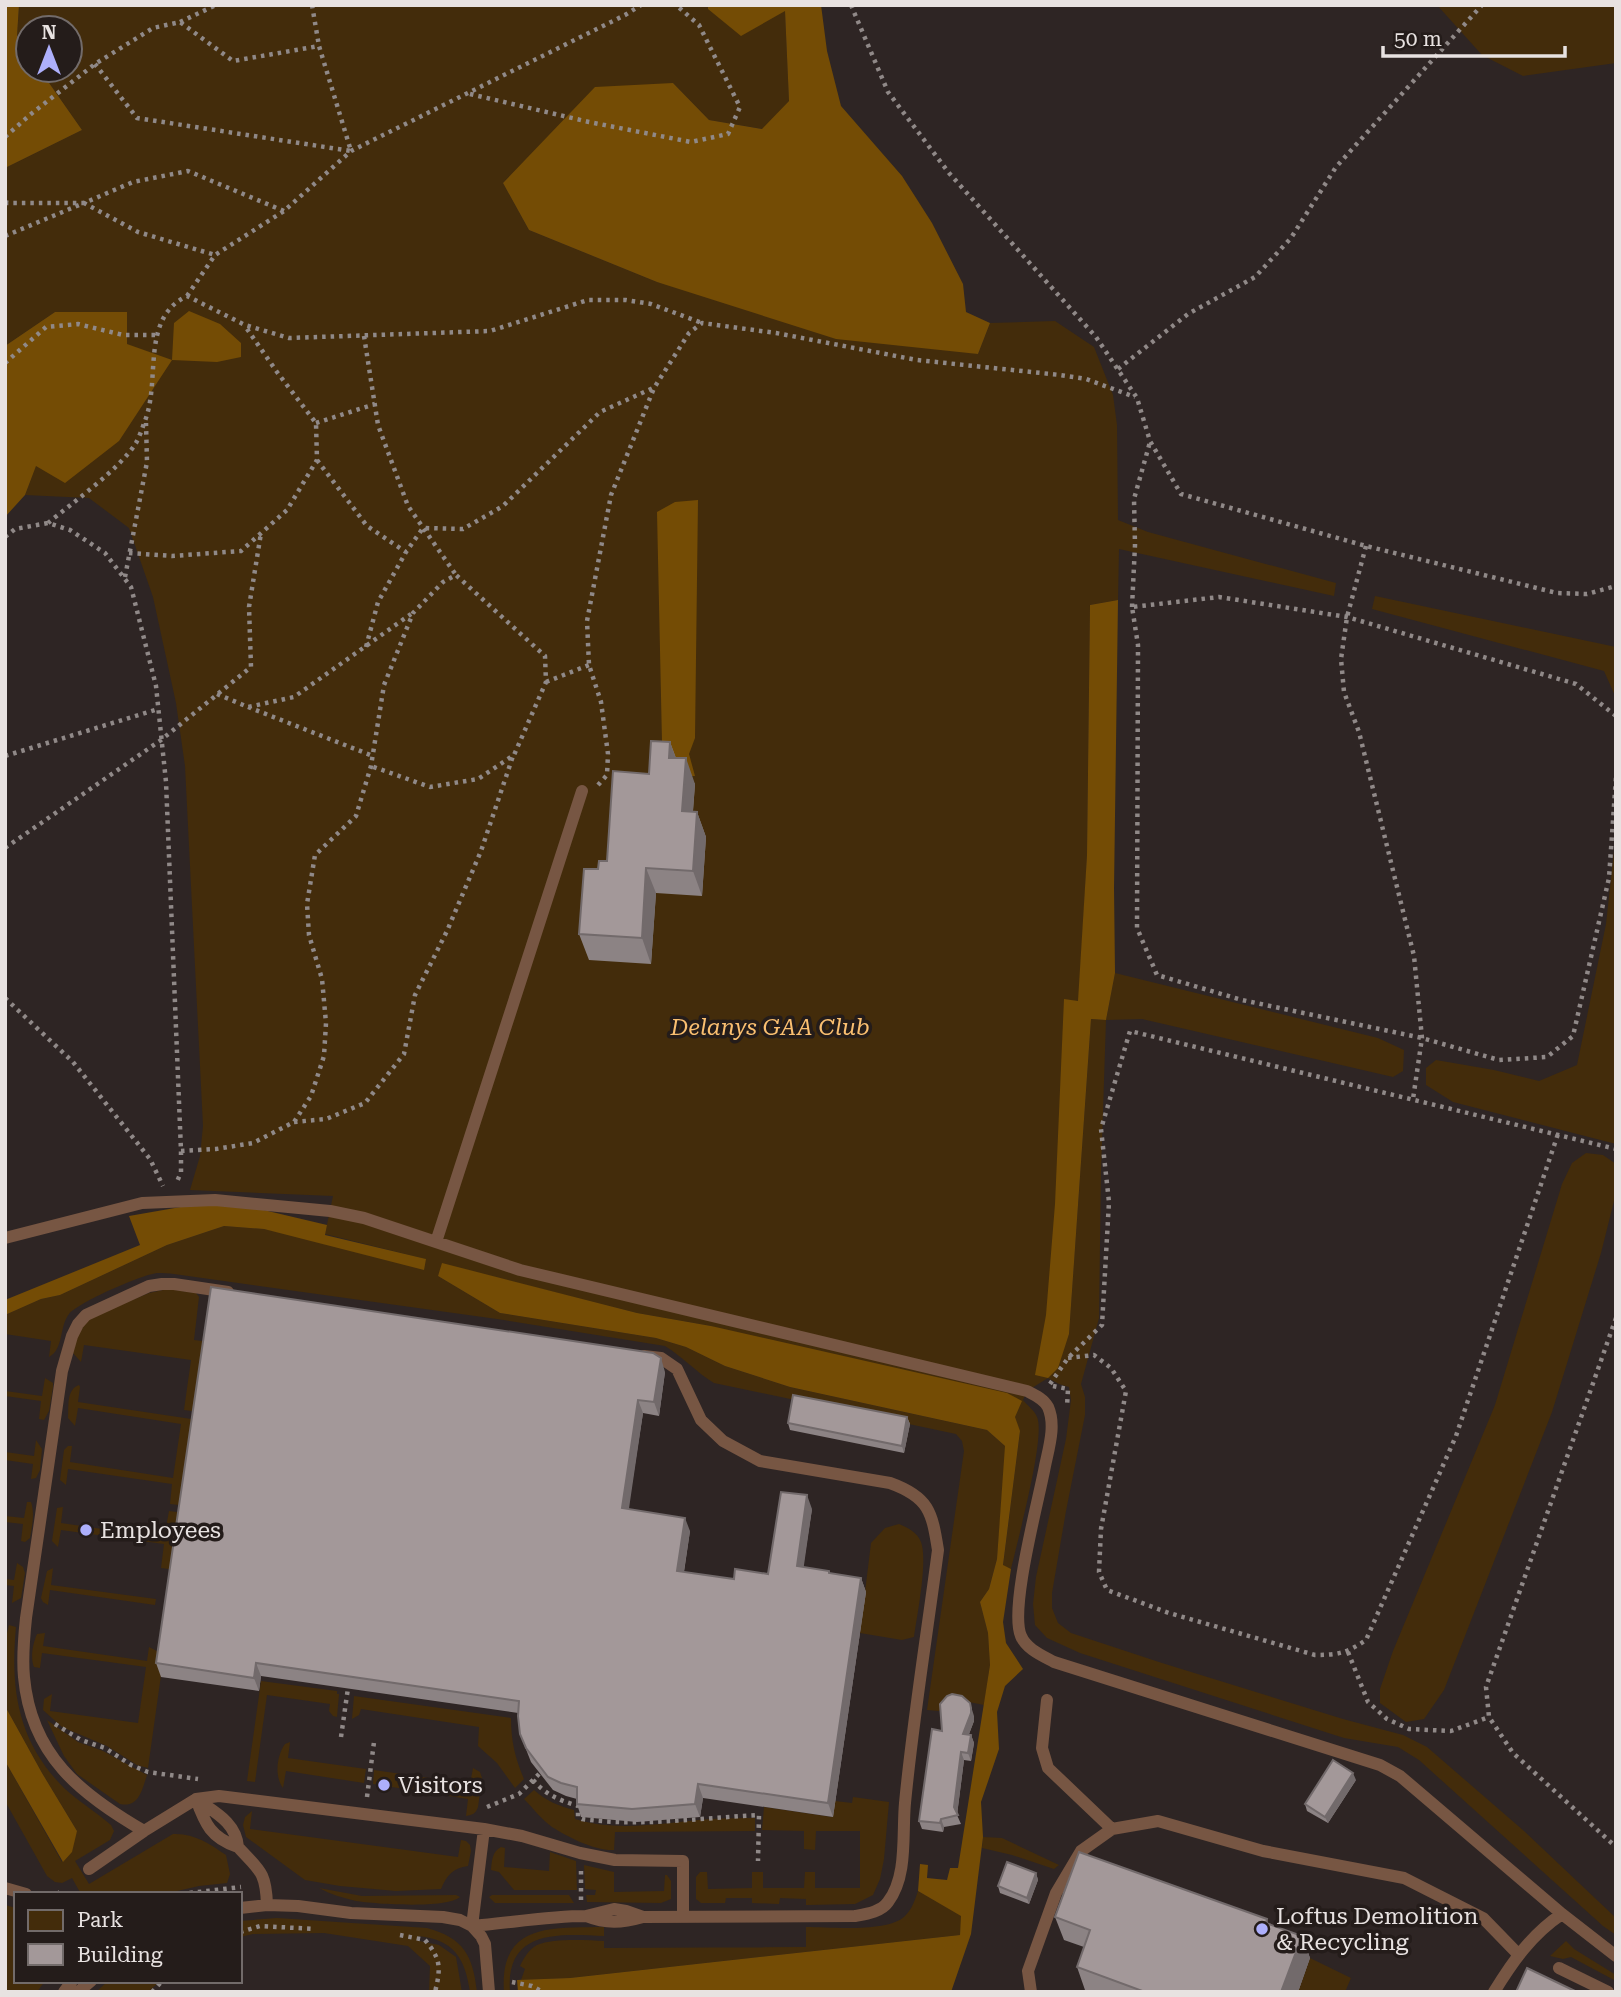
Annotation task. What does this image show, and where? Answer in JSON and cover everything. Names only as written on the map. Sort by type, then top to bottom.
[{"type":"lane","points":[[436,1242],[582,791]]},
{"type":"lane","points":[[5,1238],[142,1203],[215,1200],[330,1211],[364,1218],[520,1270],[1014,1388],[1037,1396],[1047,1404],[1052,1419],[1050,1443],[1022,1581],[1018,1621],[1021,1637],[1034,1651],[1054,1662],[1380,1765],[1400,1776],[1562,1914],[1616,1956]]},
{"type":"lane","points":[[144,1831],[117,1816],[62,1772],[49,1754],[37,1729],[24,1679],[26,1618],[62,1371],[72,1336],[86,1315],[149,1286],[174,1284],[242,1294]]},
{"type":"lane","points":[[472,1926],[535,1918],[583,1916],[600,1921],[627,1922],[643,1917],[855,1916],[874,1912],[887,1904],[895,1890],[903,1860],[905,1805],[938,1549],[933,1521],[925,1505],[911,1490],[891,1483],[760,1461],[723,1441],[701,1420],[677,1369],[661,1358],[634,1354]]},
{"type":"lane","points":[[1047,1700],[1042,1748],[1048,1768],[1112,1829]]},
{"type":"lane","points":[[89,1869],[196,1799],[219,1796],[248,1798],[484,1829],[615,1860],[683,1861],[683,1917]]},
{"type":"lane","points":[[196,1799],[204,1822],[227,1843],[238,1847],[263,1876],[267,1905]]},
{"type":"lane","points":[[1031,1992],[1028,1971],[1056,1892],[1081,1851],[1112,1829],[1158,1821],[1263,1851],[1404,1878],[1483,1918],[1518,1954]]},
{"type":"lane","points":[[472,1926],[484,1829]]},
{"type":"lane","points":[[242,1908],[298,1906],[351,1913],[460,1920],[472,1926],[485,1944],[489,1992]]},
{"type":"lane","points":[[1494,1992],[1518,1954],[1547,1924],[1562,1914]]},
{"type":"lane","points":[[1559,1968],[1608,1992]]},
{"type":"path","points":[[5,137],[95,64],[153,28],[180,22],[216,5]]},
{"type":"path","points":[[312,5],[320,46],[351,151]]},
{"type":"path","points":[[124,578],[147,462],[146,419],[154,374],[156,335],[161,319],[176,301],[187,296],[215,255],[284,212],[351,151],[642,5]]},
{"type":"path","points":[[468,93],[691,142],[728,134],[740,107],[699,26],[676,5]]},
{"type":"path","points":[[851,5],[888,92],[949,173],[1096,337],[1137,398],[1150,441],[1181,494],[1366,546],[1557,593],[1587,594],[1616,586]]},
{"type":"path","points":[[1118,369],[1188,314],[1255,277],[1291,238],[1336,167],[1482,5]]},
{"type":"path","points":[[180,22],[233,61],[320,46]]},
{"type":"path","points":[[95,64],[137,118],[351,151]]},
{"type":"path","points":[[5,236],[133,182],[188,171],[284,212]]},
{"type":"path","points":[[5,202],[84,203],[138,232],[215,255]]},
{"type":"path","points":[[187,296],[245,325],[289,338],[490,331],[588,300],[626,300],[651,304],[702,323],[776,332],[917,360],[1060,374],[1086,379],[1137,398]]},
{"type":"path","points":[[598,786],[607,775],[608,754],[601,702],[589,665],[587,621],[611,495],[653,388],[689,333],[702,323]]},
{"type":"path","points":[[5,363],[46,327],[78,324],[123,335],[156,335]]},
{"type":"path","points":[[129,553],[172,556],[241,551],[287,510],[317,460],[316,422],[277,373],[245,325]]},
{"type":"path","points":[[181,1151],[253,1143],[294,1122],[326,1119],[365,1103],[404,1054],[415,995],[447,931],[481,851],[514,755],[547,682],[545,656],[456,575],[408,506],[378,425],[364,336]]},
{"type":"path","points":[[424,528],[463,529],[503,506],[600,412],[653,388]]},
{"type":"path","points":[[316,422],[375,404]]},
{"type":"path","points":[[48,523],[112,470],[135,445],[146,419]]},
{"type":"path","points":[[1150,441],[1134,499],[1132,607],[1138,645],[1137,928],[1157,975],[1242,1000],[1422,1038],[1499,1060],[1547,1057],[1573,1036],[1609,878],[1616,777]]},
{"type":"path","points":[[317,460],[367,526],[406,552]]},
{"type":"path","points":[[5,537],[15,529],[48,523],[70,530],[105,553],[131,587],[156,686],[166,796],[181,1151],[181,1172],[170,1201]]},
{"type":"path","points":[[366,647],[378,603],[406,552],[424,528]]},
{"type":"path","points":[[5,848],[161,740],[251,667],[249,607],[261,533]]},
{"type":"path","points":[[1366,546],[1347,617],[1341,659],[1344,692],[1359,732],[1414,956],[1422,1038],[1413,1099]]},
{"type":"path","points":[[248,707],[294,697],[413,612],[443,582],[456,575]]},
{"type":"path","points":[[1132,607],[1219,597],[1347,617],[1576,684],[1616,716]]},
{"type":"path","points":[[294,1122],[312,1096],[324,1056],[326,1023],[322,979],[309,935],[307,904],[316,856],[356,816],[373,756],[384,685],[413,612]]},
{"type":"path","points":[[547,682],[589,665]]},
{"type":"path","points":[[217,695],[373,756]]},
{"type":"path","points":[[5,756],[158,709]]},
{"type":"path","points":[[371,765],[430,787],[478,779],[514,755]]},
{"type":"path","points":[[5,998],[73,1062],[150,1158],[170,1201]]},
{"type":"path","points":[[1060,1369],[1102,1325],[1109,1202],[1101,1129],[1130,1031],[1616,1149]]},
{"type":"path","points":[[1068,1358],[1094,1355],[1111,1368],[1126,1391],[1101,1529],[1098,1572],[1107,1590],[1169,1613],[1315,1655],[1348,1652],[1366,1640],[1455,1436],[1558,1134]]},
{"type":"path","points":[[1616,1318],[1486,1687],[1489,1717],[1513,1753],[1616,1847]]},
{"type":"path","points":[[1049,1384],[1068,1389],[1066,1413]]},
{"type":"path","points":[[1348,1652],[1368,1702],[1387,1719],[1409,1729],[1451,1731],[1489,1717]]},
{"type":"path","points":[[341,1737],[348,1688]]},
{"type":"path","points":[[31,1711],[40,1711],[82,1740],[105,1748],[131,1765],[148,1772],[208,1781]]},
{"type":"path","points":[[364,1814],[374,1742]]},
{"type":"path","points":[[487,1807],[519,1794],[539,1774]]},
{"type":"path","points":[[533,1780],[555,1798],[578,1806],[578,1817],[582,1819],[635,1823],[759,1815],[758,1861]]},
{"type":"path","points":[[580,1853],[583,1916]]},
{"type":"path","points":[[195,1892],[266,1886]]},
{"type":"path","points":[[242,1931],[260,1926],[318,1929]]},
{"type":"path","points":[[391,1935],[425,1940],[436,1953],[440,1972],[435,1992]]},
{"type":"path","points":[[512,1982],[532,1986],[543,1992]]},
{"type":"green space","name":"Delanys GAA Club","points":[[19,5],[708,5],[708,9],[785,11],[789,101],[763,129],[709,120],[673,83],[553,132],[503,183],[529,230],[657,282],[978,354],[990,323],[1055,321],[1094,347],[1113,395],[1117,425],[1118,520],[1148,532],[1336,583],[1334,596],[1119,549],[1118,600],[1090,605],[1087,856],[1058,1364],[1069,1334],[1091,1019],[1106,1020],[1099,1318],[1081,1384],[1085,1397],[1085,1415],[1066,1511],[1052,1593],[1052,1608],[1058,1623],[1071,1633],[1343,1719],[1403,1735],[1427,1747],[1524,1831],[1616,1918],[1616,1935],[1419,1760],[1398,1747],[1344,1738],[1080,1653],[1047,1638],[1035,1625],[1033,1604],[1036,1577],[1066,1439],[1071,1400],[1069,1387],[1048,1378],[1027,1391],[1023,1400],[1037,1417],[1038,1445],[1011,1569],[1003,1566],[1020,1431],[711,1326],[637,1313],[443,1264],[438,1276],[500,1313],[656,1338],[686,1347],[725,1366],[790,1387],[987,1430],[1005,1446],[1005,1459],[997,1559],[989,1589],[980,1602],[988,1633],[990,1665],[984,1705],[959,1700],[943,1704],[939,1711],[927,1710],[964,1451],[962,1441],[956,1434],[714,1383],[665,1346],[497,1319],[170,1273],[157,1273],[138,1279],[97,1296],[75,1309],[66,1319],[57,1349],[49,1357],[51,1341],[5,1334],[5,1315],[41,1299],[60,1295],[167,1245],[224,1226],[264,1229],[425,1259],[325,1234],[333,1196],[190,1190],[200,1156],[203,1126],[185,766],[176,703],[153,597],[129,528],[89,498],[25,495],[36,465],[127,344],[127,312],[55,312],[5,346],[5,168],[82,130],[50,84],[84,84],[84,14],[18,14]]},
{"type":"green space","points":[[1437,5],[1616,5],[1616,63],[1523,76],[1482,55]]},
{"type":"green space","points":[[1375,596],[1616,647],[1616,698],[1604,671],[1372,609]]},
{"type":"green space","points":[[1616,833],[1616,1144],[1453,1102],[1426,1085],[1426,1068],[1436,1060],[1539,1081],[1577,1065],[1606,924]]},
{"type":"green space","points":[[1115,973],[1378,1038],[1404,1050],[1403,1071],[1393,1077],[1142,1019],[1106,1020]]},
{"type":"green space","points":[[1586,1153],[1603,1155],[1616,1164],[1616,1193],[1601,1253],[1552,1412],[1444,1690],[1424,1719],[1406,1722],[1380,1703],[1380,1689],[1393,1651],[1495,1405],[1562,1184],[1572,1163]]},
{"type":"green space","points":[[168,1289],[196,1293],[199,1297],[194,1340],[210,1342],[200,1412],[184,1410],[191,1360],[84,1345],[81,1362],[73,1353],[74,1344],[87,1319],[149,1293]]},
{"type":"green space","points":[[45,1378],[53,1383],[53,1387],[49,1411],[44,1420],[39,1419],[41,1401],[5,1396],[5,1391],[42,1396]]},
{"type":"green space","points":[[79,1385],[78,1402],[198,1420],[187,1501],[180,1500],[179,1505],[170,1504],[172,1484],[68,1469],[66,1485],[60,1480],[64,1450],[68,1446],[72,1446],[70,1462],[173,1478],[181,1424],[78,1408],[75,1426],[68,1418],[68,1404],[70,1394]]},
{"type":"green space","points":[[36,1440],[42,1449],[40,1470],[36,1478],[31,1479],[33,1464],[5,1460],[5,1452],[34,1456]]},
{"type":"green space","points":[[27,1502],[31,1502],[33,1520],[30,1538],[25,1542],[21,1541],[23,1524],[5,1522],[5,1516],[24,1518]]},
{"type":"green space","points":[[63,1507],[61,1523],[164,1538],[169,1511],[185,1513],[177,1570],[161,1568],[164,1544],[61,1530],[58,1547],[52,1541],[57,1508]]},
{"type":"green space","points":[[899,1524],[912,1531],[921,1542],[923,1551],[914,1637],[902,1640],[860,1633],[871,1543],[885,1528]]},
{"type":"green space","points":[[17,1563],[23,1567],[25,1573],[21,1598],[12,1603],[14,1586],[5,1585],[5,1579],[14,1580]]},
{"type":"green space","points":[[53,1568],[51,1585],[156,1599],[155,1605],[50,1590],[48,1605],[41,1598],[47,1571]]},
{"type":"green space","points":[[9,1625],[16,1627],[16,1693],[20,1714],[36,1752],[64,1788],[111,1825],[114,1831],[110,1840],[75,1861],[89,1884],[173,1834],[195,1837],[226,1855],[230,1874],[227,1883],[173,1892],[80,1892],[72,1878],[62,1883],[47,1876],[5,1801],[5,1761],[62,1862],[77,1831],[5,1706],[5,1641]]},
{"type":"green space","points":[[45,1633],[43,1646],[147,1661],[149,1647],[161,1653],[163,1661],[148,1768],[137,1765],[107,1746],[62,1727],[43,1710],[44,1699],[52,1694],[50,1711],[138,1723],[146,1667],[42,1653],[40,1668],[34,1667],[33,1646],[37,1634]]},
{"type":"green space","points":[[261,1681],[337,1691],[339,1694],[337,1717],[329,1711],[330,1704],[267,1695],[255,1782],[247,1781]]},
{"type":"green space","points":[[354,1696],[511,1718],[514,1749],[524,1779],[515,1788],[497,1763],[478,1746],[479,1727],[361,1709],[359,1715],[352,1719]]},
{"type":"green space","points":[[47,1720],[78,1742],[103,1751],[147,1775],[136,1801],[120,1804],[77,1774],[64,1756]]},
{"type":"green space","points":[[290,1742],[288,1758],[366,1769],[364,1783],[286,1771],[283,1788],[278,1778],[278,1760],[285,1744]]},
{"type":"green space","points":[[473,1768],[480,1772],[482,1778],[478,1807],[474,1813],[466,1816],[468,1799],[373,1784],[374,1770],[470,1784]]},
{"type":"green space","points":[[534,1790],[553,1803],[574,1810],[575,1819],[592,1823],[626,1826],[755,1818],[755,1831],[615,1832],[614,1850],[607,1850],[582,1843],[544,1821],[524,1799]]},
{"type":"green space","points":[[853,1797],[889,1802],[884,1859],[873,1895],[855,1904],[806,1905],[806,1899],[780,1898],[779,1904],[752,1903],[752,1898],[726,1898],[725,1903],[701,1903],[696,1899],[696,1877],[700,1872],[707,1872],[708,1889],[752,1888],[752,1872],[763,1872],[763,1888],[804,1888],[805,1872],[815,1872],[815,1888],[860,1888],[860,1831],[816,1831],[815,1850],[804,1849],[804,1831],[762,1830],[764,1807],[832,1817],[835,1801],[852,1803]]},
{"type":"green space","points":[[252,1811],[250,1829],[458,1857],[461,1840],[466,1841],[471,1851],[468,1866],[451,1873],[441,1889],[396,1891],[305,1880],[246,1837],[243,1825],[245,1817]]},
{"type":"green space","points":[[983,1837],[1002,1838],[1059,1865],[1054,1869],[982,1848]]},
{"type":"green space","points":[[501,1847],[505,1848],[504,1867],[549,1871],[550,1852],[576,1861],[577,1890],[514,1890],[499,1872],[491,1870],[494,1854]]},
{"type":"green space","points":[[584,1865],[614,1872],[614,1892],[664,1891],[667,1875],[671,1881],[671,1899],[661,1903],[587,1902],[586,1895],[595,1895],[596,1890],[585,1889]]},
{"type":"green space","points":[[319,1888],[362,1896],[460,1897],[441,1903],[378,1903],[351,1900]]},
{"type":"green space","points":[[918,1891],[962,1916],[960,1935],[570,1978],[521,1980],[525,1969],[520,1966],[525,1957],[537,1945],[552,1941],[604,1941],[604,1948],[806,1947],[806,1927],[858,1928],[886,1925],[905,1916]]},
{"type":"green space","points":[[569,1895],[574,1903],[495,1903],[489,1897]]},
{"type":"green space","points":[[5,1905],[14,1907],[14,1983],[44,1983],[37,1992],[5,1992]]},
{"type":"green space","points":[[277,1918],[427,1928],[450,1937],[464,1950],[473,1968],[477,1992],[470,1992],[465,1969],[456,1953],[431,1938],[419,1936],[419,1941],[439,1945],[456,1957],[462,1992],[429,1992],[430,1966],[408,1946],[324,1933],[242,1937],[242,1921]]},
{"type":"green space","points":[[604,1927],[604,1936],[553,1936],[526,1946],[516,1956],[511,1971],[510,1992],[504,1992],[505,1969],[510,1952],[520,1941],[549,1930]]},
{"type":"green space","points":[[1566,1941],[1574,1949],[1616,1975],[1616,1981],[1571,1957],[1563,1959],[1550,1956]]},
{"type":"green space","points":[[1310,1958],[1351,1978],[1345,1992],[1298,1992]]},
{"type":"green space","points":[[106,1983],[158,1983],[148,1992],[96,1992]]},
{"type":"shaded area","points":[[5,5],[19,5],[18,14],[14,14],[14,84],[50,84],[82,130],[5,168]]},
{"type":"shaded area","points":[[708,5],[821,5],[827,51],[841,106],[902,176],[932,223],[963,284],[966,312],[990,323],[978,354],[836,339],[657,282],[529,230],[503,183],[595,87],[673,83],[709,120],[762,129],[789,101],[785,11],[741,36],[708,9]]},
{"type":"shaded area","points":[[189,311],[220,324],[241,343],[241,357],[217,362],[172,360],[174,323]]},
{"type":"shaded area","points":[[55,312],[127,312],[127,344],[172,360],[119,441],[65,483],[36,466],[25,495],[5,517],[5,346]]},
{"type":"shaded area","points":[[698,500],[695,738],[689,754],[695,776],[678,776],[662,742],[657,512],[675,502]]},
{"type":"shaded area","points":[[1118,600],[1115,973],[1106,1020],[1091,1019],[1069,1334],[1058,1368],[1048,1378],[1035,1375],[1046,1315],[1055,1204],[1064,999],[1078,1001],[1087,855],[1090,605]]},
{"type":"shaded area","points":[[192,1205],[251,1207],[327,1225],[325,1235],[426,1259],[424,1270],[264,1229],[224,1226],[167,1245],[60,1295],[41,1299],[5,1315],[5,1300],[140,1245],[129,1216]]},
{"type":"shaded area","points":[[442,1263],[637,1313],[711,1326],[1007,1393],[1022,1401],[1015,1417],[1020,1431],[1003,1565],[1011,1569],[1003,1622],[1006,1643],[1023,1669],[1005,1686],[997,1712],[999,1749],[981,1802],[983,1837],[971,1934],[951,1992],[518,1992],[517,1980],[570,1978],[960,1935],[961,1916],[918,1891],[920,1864],[928,1865],[927,1878],[947,1880],[950,1868],[958,1868],[990,1665],[988,1633],[980,1602],[989,1589],[997,1559],[1005,1446],[987,1430],[790,1387],[725,1366],[686,1347],[656,1338],[500,1313],[438,1276]]},
{"type":"shaded area","points":[[5,1706],[77,1831],[72,1852],[63,1862],[5,1761]]},
{"type":"building","points":[[651,741],[670,742],[669,758],[686,758],[682,811],[697,812],[693,871],[646,868],[642,938],[579,934],[584,869],[598,869],[599,861],[607,861],[613,771],[649,774]]},
{"type":"building","points":[[211,1287],[653,1353],[661,1358],[654,1402],[638,1400],[622,1508],[685,1518],[677,1571],[734,1579],[735,1569],[768,1574],[781,1492],[807,1495],[797,1566],[861,1578],[828,1803],[698,1784],[695,1804],[632,1809],[577,1804],[577,1787],[548,1777],[526,1748],[520,1734],[519,1701],[256,1663],[254,1678],[156,1663]]},
{"type":"building","points":[[793,1395],[907,1417],[902,1446],[788,1423]]},
{"type":"building","points":[[952,1694],[962,1696],[970,1703],[971,1708],[963,1734],[971,1735],[968,1753],[961,1752],[954,1807],[958,1815],[941,1819],[940,1823],[919,1821],[932,1729],[942,1731],[940,1704]]},
{"type":"building","points":[[1333,1760],[1353,1773],[1325,1817],[1305,1804]]},
{"type":"building","points":[[1079,1852],[1267,1919],[1266,1923],[1302,1936],[1281,1992],[1145,1992],[1077,1967],[1090,1930],[1055,1917]]},
{"type":"building","points":[[1007,1862],[1036,1873],[1027,1898],[998,1886]]},
{"type":"building","points":[[1527,1968],[1577,1992],[1516,1992]]},
{"type":"place","name":"Employees","points":[[86,1530]]},
{"type":"place","name":"Visitors","points":[[384,1785]]},
{"type":"place","name":"Loftus Demolition & Recycling","points":[[1262,1929]]}]
